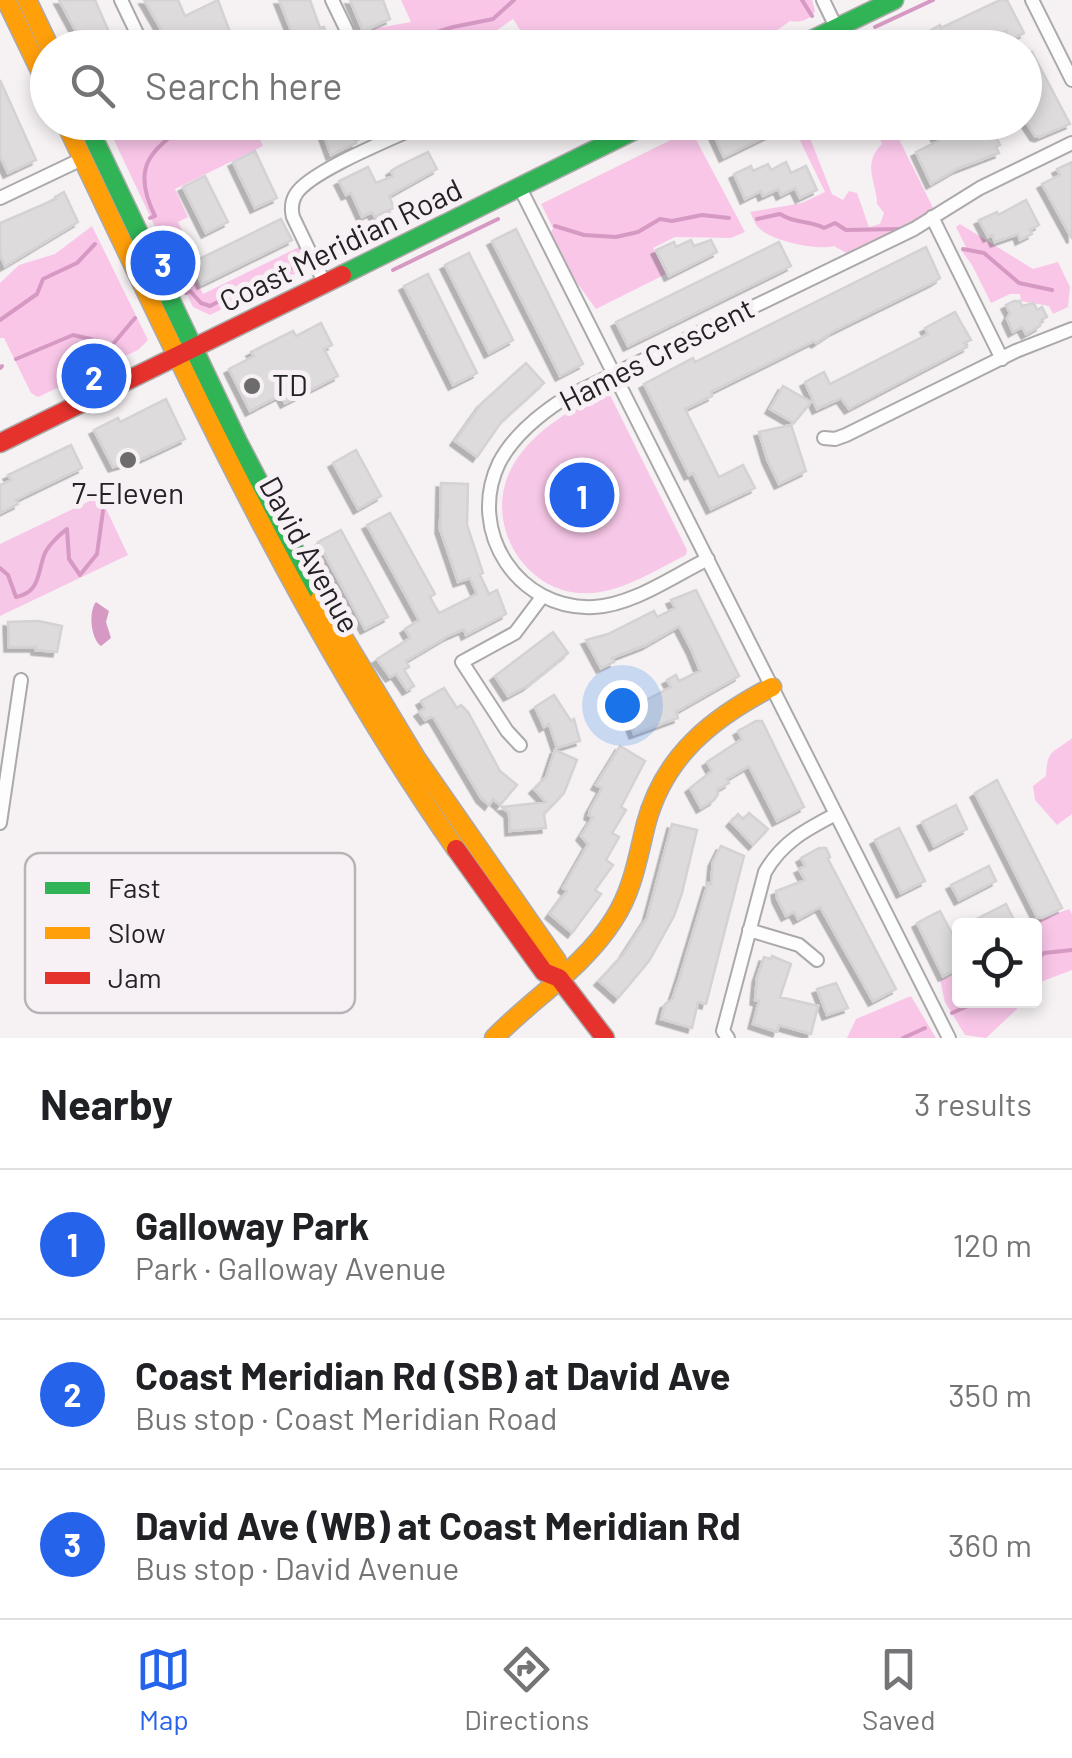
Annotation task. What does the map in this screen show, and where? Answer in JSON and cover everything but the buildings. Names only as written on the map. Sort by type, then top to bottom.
[{"type":"main road","points":[[6,0],[30,50]]},
{"type":"main road","points":[[27,0],[41,30]]},
{"type":"main road","points":[[832,30],[894,0]]},
{"type":"main road","name":"David Avenue","points":[[73,140],[185,353],[348,646],[430,780],[557,961],[559,978],[606,1038]]},
{"type":"main road","name":"David Avenue","points":[[94,140],[185,353]]},
{"type":"main road","name":"Coast Meridian Road","points":[[0,443],[615,140]]},
{"type":"main road","points":[[494,1038],[517,1012],[588,953],[620,908],[632,882],[654,796],[680,753],[715,718],[772,687]]},
{"type":"street","points":[[121,0],[135,30]]},
{"type":"street","points":[[332,0],[347,30]]},
{"type":"street","points":[[823,0],[836,28]]},
{"type":"street","points":[[1032,0],[1072,80]]},
{"type":"street","points":[[324,284],[293,217],[295,195],[326,172],[391,140]]},
{"type":"street","name":"Hames Crescent","points":[[542,596],[514,576],[500,554],[490,524],[490,488],[503,457],[534,421],[565,398],[914,229],[989,184],[1072,143]]},
{"type":"street","points":[[0,198],[82,159]]},
{"type":"street","points":[[520,188],[949,1038]]},
{"type":"street","points":[[932,217],[1002,358]]},
{"type":"street","points":[[824,438],[846,435],[1002,358],[1072,329]]},
{"type":"street","points":[[520,744],[510,736],[462,662],[515,633],[542,596],[572,606],[611,604],[708,559]]},
{"type":"street","points":[[0,823],[22,680]]},
{"type":"street","points":[[728,1038],[722,1031],[761,882],[775,856],[794,838],[836,814]]},
{"type":"street","points":[[749,930],[798,945],[817,960]]},
{"type":"shaded area","points":[[401,0],[812,0],[815,11],[808,19],[790,21],[778,30],[520,30],[513,19],[497,30],[372,30],[411,22]]},
{"type":"shaded area","points":[[114,140],[260,140],[263,146],[175,189],[188,217],[178,222],[188,243],[177,249],[203,294],[299,247],[305,261],[303,270],[210,315],[193,307]]},
{"type":"shaded area","points":[[671,140],[696,140],[745,232],[731,238],[675,237],[653,248],[666,274],[596,309],[550,235],[553,228],[541,204]]},
{"type":"shaded area","points":[[800,140],[811,140],[832,194],[843,200],[849,191],[857,193],[869,227],[880,224],[884,213],[877,204],[872,159],[881,140],[899,140],[935,212],[850,255],[834,246],[816,247],[772,236],[763,232],[750,212],[802,203],[825,192]]},
{"type":"shaded area","points":[[960,224],[1033,269],[1058,262],[1070,287],[1068,307],[1053,314],[1049,306],[1021,301],[1020,294],[991,303],[961,250],[966,247],[956,227]]},
{"type":"shaded area","points":[[92,226],[148,340],[138,350],[38,397],[31,393],[4,338],[0,338],[0,283],[19,265],[55,254]]},
{"type":"shaded area","points":[[604,393],[610,395],[687,550],[686,555],[617,588],[570,592],[531,572],[517,556],[503,515],[503,493],[518,457],[539,434]]},
{"type":"shaded area","points":[[100,496],[128,555],[0,616],[0,544]]},
{"type":"shaded area","points":[[96,602],[109,611],[106,622],[111,638],[101,646],[92,625]]},
{"type":"shaded area","points":[[1072,738],[1072,814],[1057,825],[1035,800],[1033,786],[1046,776],[1053,752]]},
{"type":"shaded area","points":[[1069,909],[1072,914],[1072,970],[1042,981],[1042,919]]},
{"type":"shaded area","points":[[952,976],[952,1008],[1017,1008],[986,1038],[965,1035],[945,1002],[940,980]]},
{"type":"shaded area","points":[[911,996],[936,1038],[847,1038],[856,1019]]},
{"type":"waterway","points":[[443,30],[493,19],[514,0]]},
{"type":"waterway","points":[[802,0],[812,16]]},
{"type":"waterway","points":[[875,27],[933,0]]},
{"type":"waterway","points":[[150,218],[155,216],[145,173],[148,162],[167,140]]},
{"type":"waterway","points":[[757,219],[780,214],[824,228],[835,223],[846,230],[899,229]]},
{"type":"waterway","points":[[555,226],[584,235],[616,237],[638,232],[660,219],[672,221],[702,215],[729,218]]},
{"type":"waterway","points":[[393,270],[498,219]]},
{"type":"waterway","points":[[0,320],[37,294],[43,279],[77,263],[95,244]]},
{"type":"waterway","points":[[963,249],[984,253],[1019,283],[1052,290]]},
{"type":"waterway","points":[[186,293],[190,291],[210,306],[297,266]]},
{"type":"waterway","points":[[16,359],[73,335],[104,342],[108,350],[135,318]]},
{"type":"waterway","points":[[0,568],[8,575],[16,597],[30,591],[47,550],[67,529],[69,559],[80,575],[97,554],[103,511]]},
{"type":"waterway","points":[[1042,955],[1072,950]]},
{"type":"waterway","points":[[952,1013],[963,1008]]},
{"type":"waterway","points":[[903,1038],[925,1028]]},
{"type":"traffic: fast","points":[[832,30],[894,0]]},
{"type":"traffic: fast","points":[[95,140],[238,442],[320,599]]},
{"type":"traffic: fast","points":[[342,275],[615,140]]},
{"type":"traffic: slow","points":[[6,0],[30,50]]},
{"type":"traffic: slow","points":[[27,0],[41,30]]},
{"type":"traffic: slow","points":[[74,140],[199,401],[294,585],[345,675],[456,849]]},
{"type":"traffic: slow","points":[[320,599],[416,758],[557,961],[559,978]]},
{"type":"traffic: slow","points":[[494,1038],[573,967],[614,919],[630,885],[654,800],[678,759],[711,726],[772,687]]},
{"type":"traffic: jam","points":[[0,443],[342,275]]},
{"type":"traffic: jam","points":[[456,849],[544,972],[559,978],[605,1038]]},
{"type":"place","name":"David Ave (WB) at Coast Meridian Rd","points":[[163,263]]},
{"type":"place","name":"Coast Meridian Rd (SB) at David Ave","points":[[94,376]]},
{"type":"place","name":"TD","points":[[252,386]]},
{"type":"place","name":"7-Eleven","points":[[128,460]]},
{"type":"place","name":"Galloway Park","points":[[582,495]]}]
